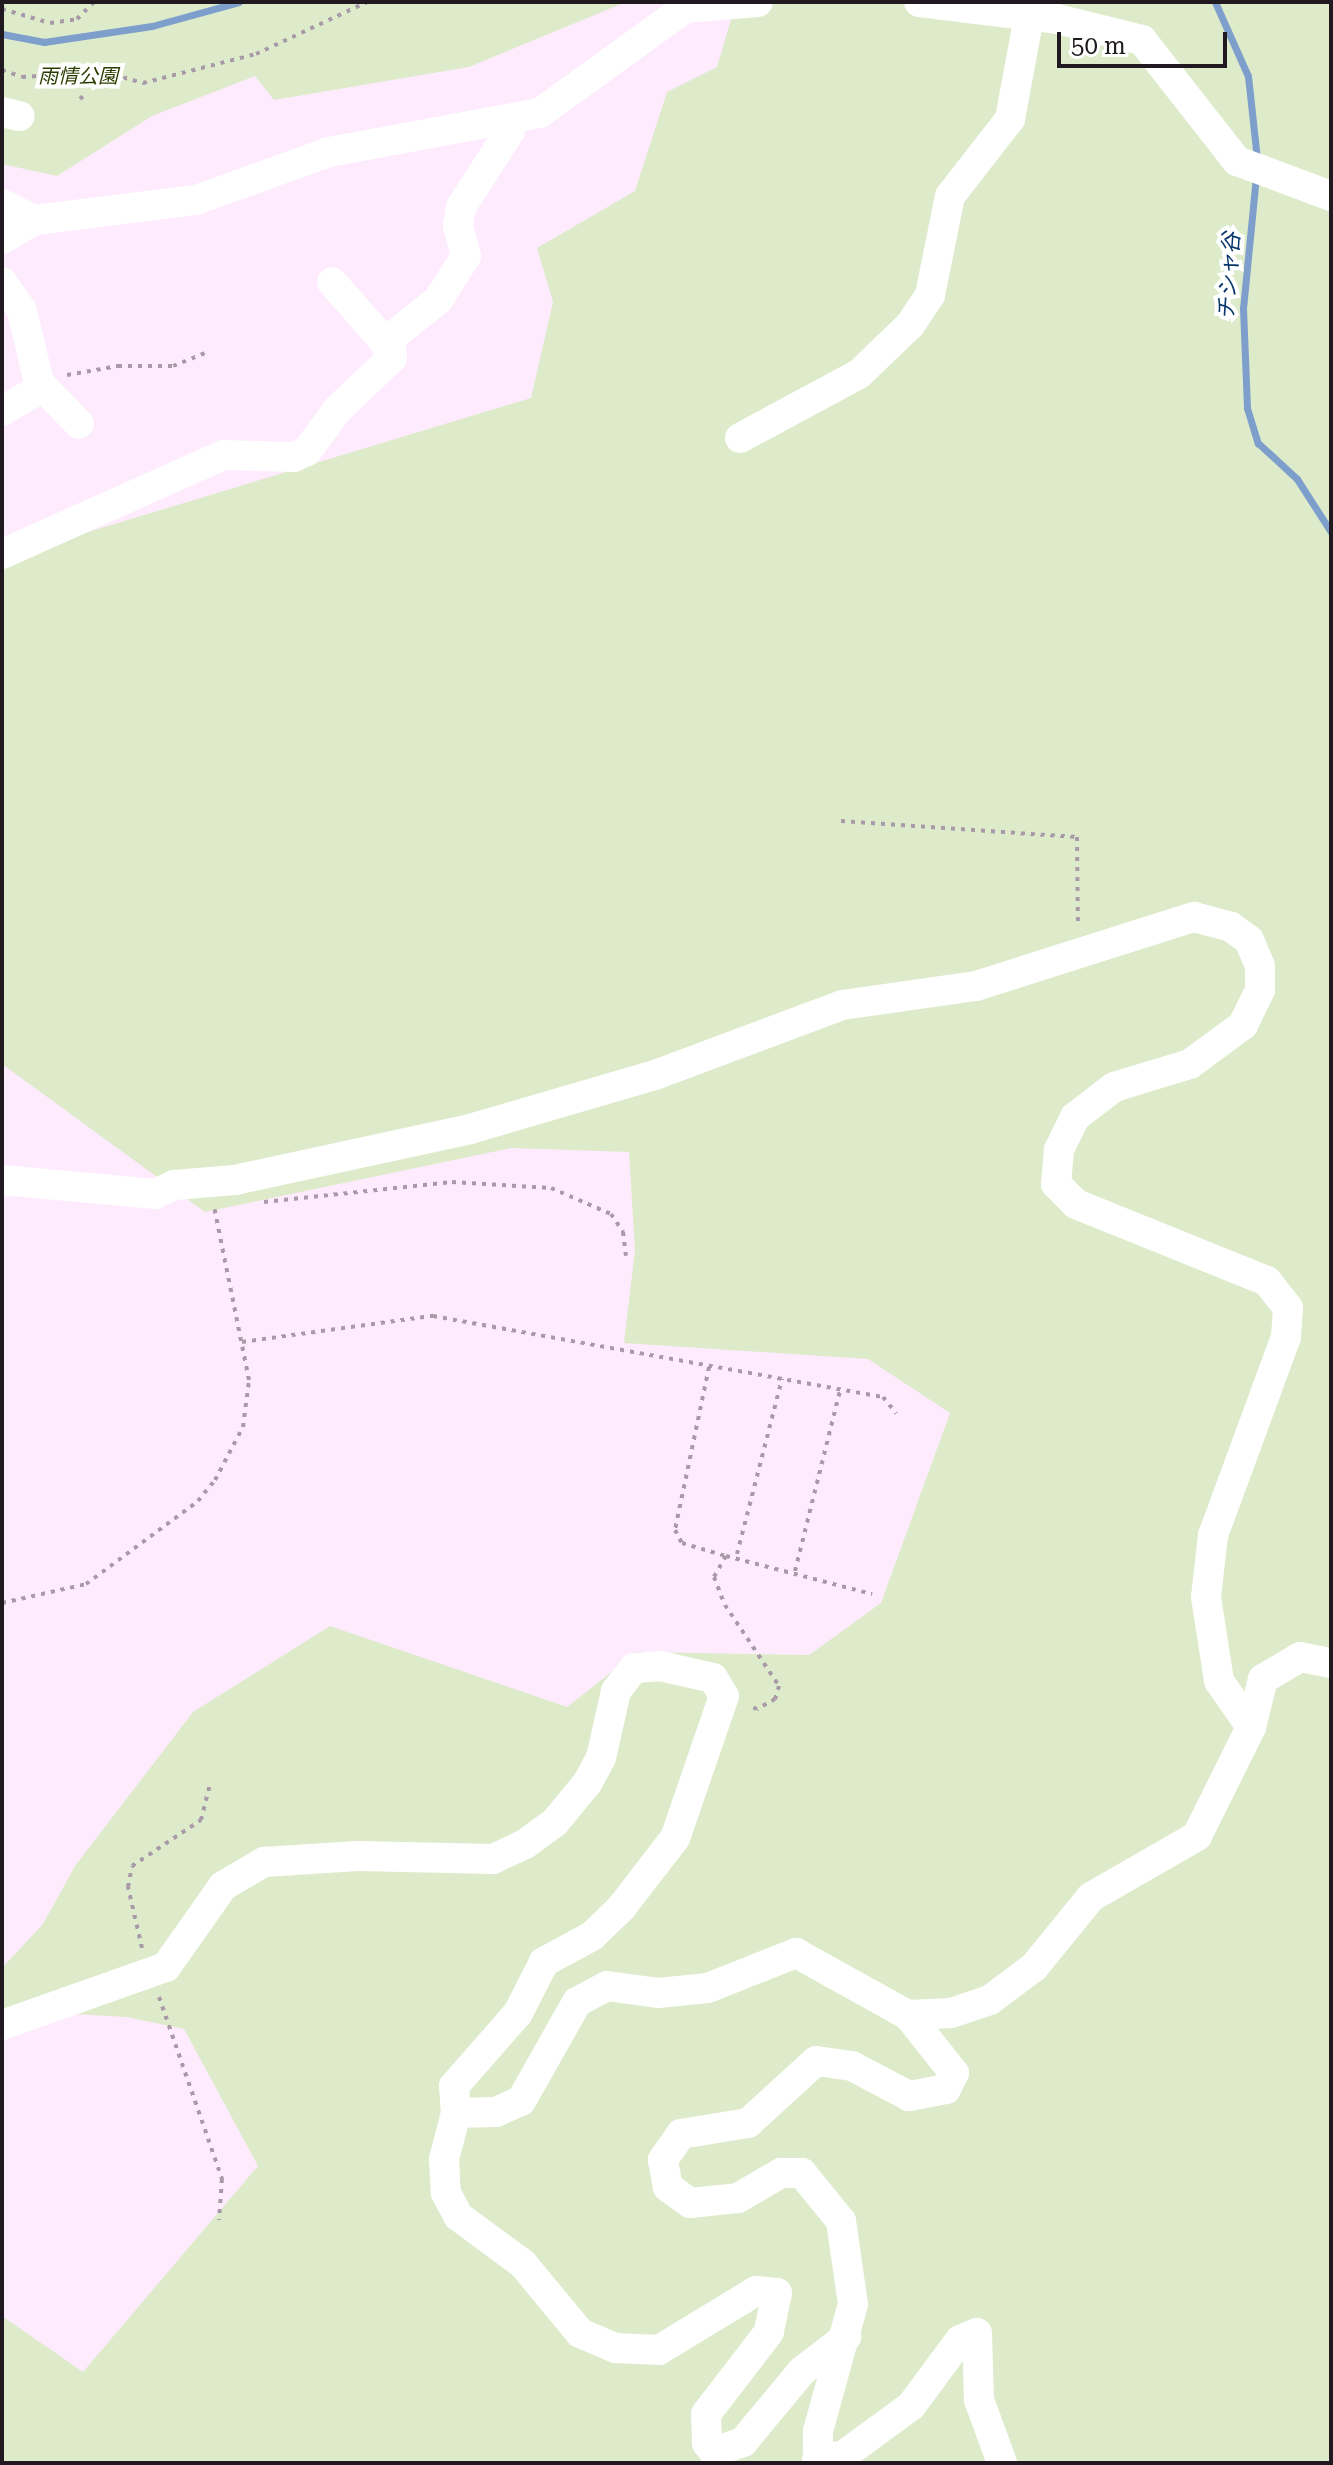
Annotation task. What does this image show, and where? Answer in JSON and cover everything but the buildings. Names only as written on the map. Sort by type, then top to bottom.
[{"type":"street","points":[[2,239],[35,220],[196,200],[329,152],[540,113],[685,8],[758,2]]},
{"type":"street","points":[[919,2],[1029,16],[1142,40],[1224,148],[1258,171],[1331,196]]},
{"type":"street","points":[[740,438],[859,374],[910,325],[930,295],[950,196],[1010,119],[1029,16]]},
{"type":"street","points":[[384,343],[438,300],[466,256],[458,226],[461,207],[510,131],[510,119]]},
{"type":"street","points":[[2,204],[35,220]]},
{"type":"street","points":[[2,282],[22,311],[43,387],[79,424]]},
{"type":"street","points":[[2,554],[223,455],[294,457],[307,451],[338,409],[392,358],[384,343],[332,282]]},
{"type":"street","points":[[2,411],[43,387]]},
{"type":"street","points":[[2,1180],[155,1194],[174,1185],[235,1180],[470,1129],[655,1075],[842,1005],[976,986],[1078,950],[1194,917],[1231,927],[1249,940],[1260,966],[1260,990],[1243,1025],[1190,1064],[1114,1087],[1075,1117],[1059,1150],[1056,1184],[1076,1204],[1267,1281],[1288,1308],[1286,1337],[1213,1535],[1206,1597],[1219,1681],[1251,1727]]},
{"type":"street","points":[[908,2015],[951,2013],[990,2000],[1034,1967],[1091,1897],[1197,1836],[1251,1727],[1263,1679],[1300,1657],[1331,1663]]},
{"type":"street","points":[[2,2025],[166,1967],[223,1886],[264,1862],[358,1856],[493,1859],[525,1844],[555,1822],[588,1782],[601,1758],[616,1691],[634,1668],[660,1666],[713,1678],[724,1696],[675,1838],[612,1918],[570,1951],[544,1962],[518,2013],[454,2086],[456,2113],[444,2159],[446,2193],[458,2216],[523,2264],[580,2333],[616,2348],[659,2350],[756,2291],[777,2293],[769,2332],[706,2414],[707,2443],[714,2452],[743,2442],[802,2371],[846,2337]]},
{"type":"street","points":[[456,2113],[496,2112],[521,2101],[577,2002],[607,1986],[658,1993],[708,1988],[796,1953],[908,2015],[954,2073],[946,2089],[909,2096],[852,2066],[816,2061],[748,2123],[681,2134],[663,2160],[668,2187],[690,2203],[738,2198],[781,2173],[802,2173],[841,2221],[853,2304],[818,2431],[833,2460],[911,2406],[960,2340],[977,2333],[979,2400],[1002,2463]]},
{"type":"path","points":[[2,9],[50,23],[77,19],[94,2]]},
{"type":"path","points":[[2,70],[22,77],[104,72],[143,83],[256,54],[367,2]]},
{"type":"path","points":[[43,387],[81,371],[161,368],[205,353]]},
{"type":"path","points":[[841,821],[1077,837],[1078,950]]},
{"type":"path","points":[[250,1204],[440,1183],[551,1188],[611,1214],[623,1232],[626,1256]]},
{"type":"path","points":[[199,1202],[226,1205]]},
{"type":"path","points":[[2,1603],[86,1584],[198,1501],[243,1427],[249,1380],[214,1205]]},
{"type":"path","points":[[242,1342],[433,1316],[883,1397],[896,1413]]},
{"type":"path","points":[[709,1367],[675,1530],[682,1543],[726,1556],[737,1554],[872,1594]]},
{"type":"path","points":[[737,1554],[782,1379]]},
{"type":"path","points":[[795,1571],[840,1390]]},
{"type":"path","points":[[724,1696],[757,1709],[775,1699],[779,1686],[725,1605],[714,1577],[726,1556]]},
{"type":"green space","name":"雨情公園","points":[[2,2],[626,2],[469,67],[274,100],[255,76],[152,116],[57,176],[2,164]]},
{"type":"green space","points":[[736,2],[1331,2],[1331,2463],[2,2463],[2,2316],[83,2372],[258,2166],[184,2029],[127,2017],[2,2010],[2,1968],[43,1924],[75,1866],[193,1712],[330,1626],[567,1707],[637,1652],[809,1655],[881,1603],[950,1413],[868,1359],[624,1343],[635,1250],[629,1152],[511,1148],[205,1212],[2,1064],[2,558],[531,398],[553,302],[537,248],[635,191],[667,92],[717,67]]},
{"type":"waterway","points":[[2,34],[44,42],[152,26],[239,2]]},
{"type":"waterway","name":"チシャ谷","points":[[1215,2],[1248,76],[1257,159]]},
{"type":"waterway","name":"チシャ谷","points":[[1256,176],[1243,308],[1247,408],[1258,443],[1297,479],[1331,532]]}]
